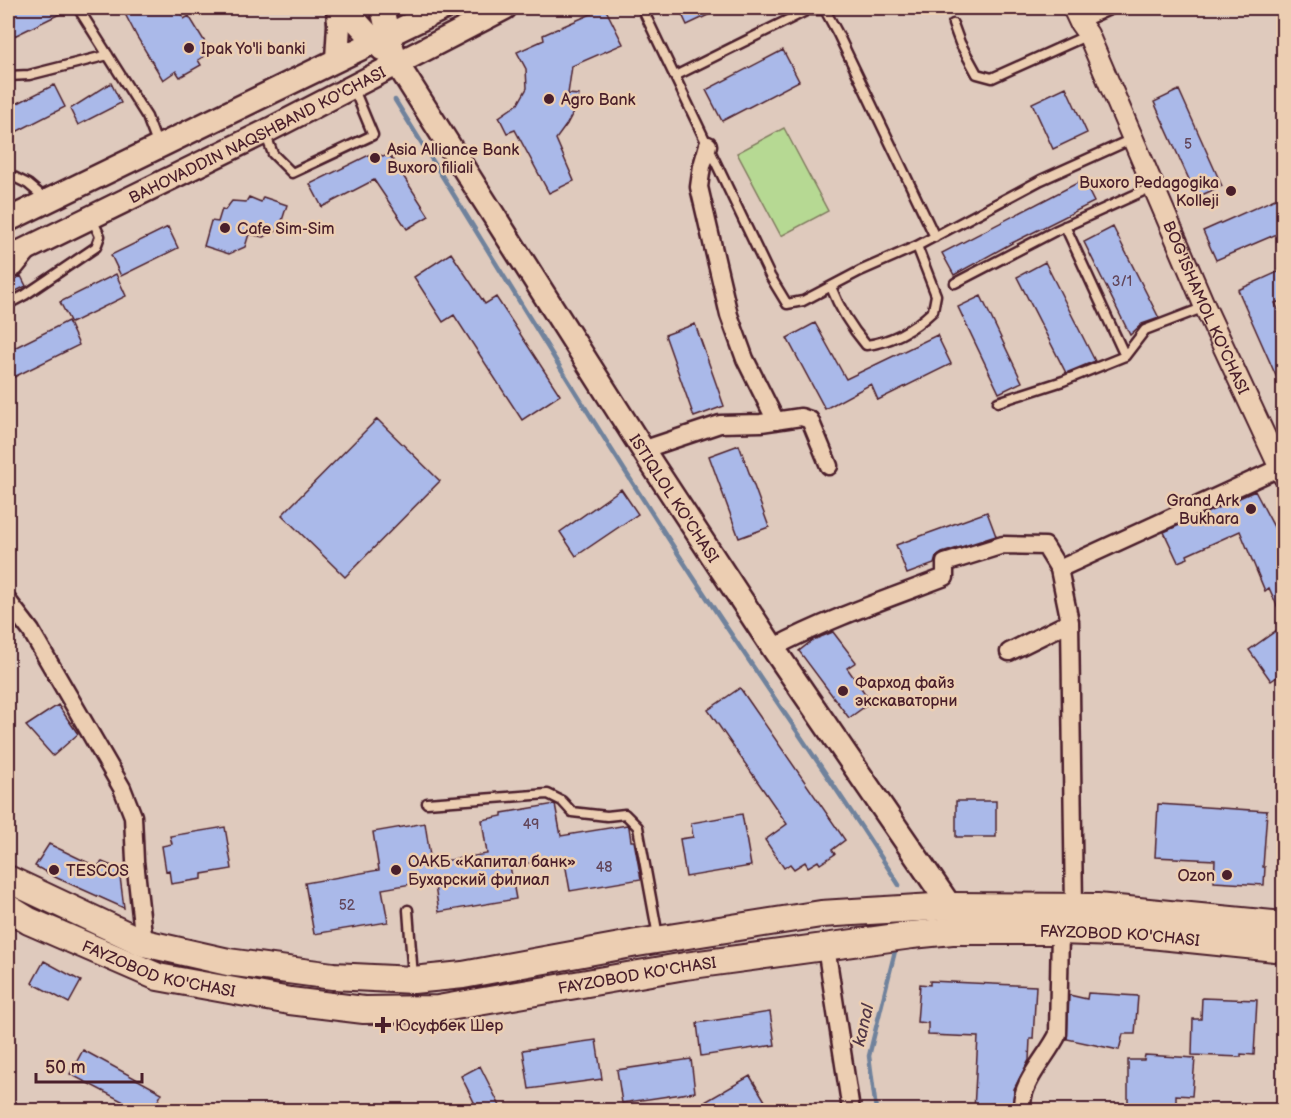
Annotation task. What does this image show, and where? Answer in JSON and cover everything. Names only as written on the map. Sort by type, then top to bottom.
[{"type":"main road","points":[[337,59],[338,8]]},
{"type":"main road","points":[[344,8],[380,37]]},
{"type":"main road","name":"ISTIQLOL KO'CHASI","points":[[382,8],[380,37],[642,450],[773,648],[950,906],[952,931]]},
{"type":"main road","name":"BAHOVADDIN NAQSHBAND KO'CHASI","points":[[8,220],[380,37],[444,8]]},
{"type":"main road","name":"BAHOVADDIN NAQSHBAND KO'CHASI","points":[[8,258],[265,132],[505,8]]},
{"type":"main road","name":"FAYZOBOD KO'CHASI","points":[[8,879],[144,943],[228,962],[333,976],[413,980],[463,975],[821,914],[950,906],[1097,907],[1284,925]]},
{"type":"main road","name":"FAYZOBOD KO'CHASI","points":[[8,908],[29,921],[158,977],[290,1000],[364,1010],[438,1009],[685,966],[912,934],[952,931],[1141,934],[1284,949]]},
{"type":"street","name":"BOG'ISHAMOL KO'CHASI","points":[[1081,22],[1205,307],[1282,472]]},
{"type":"street","points":[[708,145],[699,187],[729,315],[745,359],[776,421]]},
{"type":"street","points":[[642,450],[720,424],[776,421],[801,417],[810,420],[829,466]]},
{"type":"street","points":[[1059,569],[1282,472]]},
{"type":"street","points":[[773,648],[852,612],[945,577],[945,563],[1003,545],[1045,546],[1059,569],[1070,622],[1074,907]]},
{"type":"street","points":[[8,601],[30,630],[122,788],[133,816],[135,861],[144,943]]},
{"type":"street","points":[[1009,652],[1070,622]]},
{"type":"street","points":[[1023,1110],[1021,1102],[1024,1090],[1053,1046],[1058,1034],[1060,931]]},
{"type":"street","points":[[826,947],[850,1110]]},
{"type":"lane","points":[[78,8],[147,117],[158,147]]},
{"type":"lane","points":[[642,8],[770,276],[787,304],[803,301],[935,237],[1041,180],[1132,139]]},
{"type":"lane","points":[[954,24],[960,44],[977,74],[992,78],[1081,22],[1114,8]]},
{"type":"lane","points":[[675,76],[808,10],[825,10],[935,237]]},
{"type":"lane","points":[[8,76],[29,75],[108,55]]},
{"type":"lane","points":[[265,132],[273,154],[292,173],[373,135],[352,87]]},
{"type":"lane","points":[[8,174],[28,184],[47,200]]},
{"type":"lane","points":[[955,283],[1065,226],[1152,187]]},
{"type":"lane","points":[[8,304],[96,247],[100,236],[91,217]]},
{"type":"lane","points":[[1065,226],[1125,356]]},
{"type":"lane","points":[[8,276],[18,270],[40,242]]},
{"type":"lane","points":[[831,287],[839,308],[866,345],[895,338],[908,331],[933,311],[936,295],[917,246]]},
{"type":"lane","points":[[998,402],[1063,381],[1125,356],[1145,330],[1205,307]]},
{"type":"lane","points":[[427,803],[548,794],[562,801],[572,812],[607,816],[625,814],[638,826],[659,940]]},
{"type":"lane","points":[[408,910],[413,980]]},
{"type":"green space","points":[[784,128],[828,211],[781,236],[737,153]]},
{"type":"building","points":[[14,8],[72,8],[8,39],[8,11]]},
{"type":"building","points":[[122,8],[179,8],[184,19],[189,16],[211,52],[198,60],[201,65],[180,77],[176,71],[163,80]]},
{"type":"building","name":"Agro Bank","points":[[605,8],[623,44],[572,66],[568,94],[579,95],[576,107],[556,139],[574,181],[549,193],[515,130],[507,133],[499,117],[518,104],[527,88],[526,69],[517,52],[544,40],[543,35]]},
{"type":"building","points":[[679,8],[723,8],[687,25]]},
{"type":"building","points":[[783,50],[799,81],[722,121],[706,90]]},
{"type":"building","points":[[111,83],[121,103],[78,125],[70,109]]},
{"type":"building","points":[[54,85],[65,107],[8,136],[8,108]]},
{"type":"building","points":[[1066,87],[1087,133],[1053,149],[1032,103]]},
{"type":"building","points":[[1179,90],[1222,186],[1197,197],[1154,102]]},
{"type":"building","points":[[371,154],[391,157],[429,216],[407,229],[374,180],[322,207],[310,184]]},
{"type":"building","points":[[1083,180],[1094,202],[954,275],[942,253]]},
{"type":"building","points":[[1284,195],[1284,231],[1216,260],[1203,231]]},
{"type":"building","points":[[249,197],[261,202],[263,197],[287,205],[279,230],[263,237],[249,234],[245,247],[229,254],[204,246],[211,221],[218,222],[222,209],[225,210],[232,201],[246,202]]},
{"type":"building","points":[[168,227],[178,248],[121,276],[111,255]]},
{"type":"building","points":[[1113,227],[1159,318],[1142,324],[1130,335],[1084,242]]},
{"type":"building","points":[[451,253],[485,304],[496,297],[560,395],[522,420],[454,315],[443,322],[414,277]]},
{"type":"building","points":[[1045,262],[1095,361],[1066,373],[1017,277]]},
{"type":"building","points":[[1280,271],[1284,278],[1284,300],[1275,303],[1284,322],[1284,394],[1238,290]]},
{"type":"building","points":[[116,274],[126,296],[71,323],[60,302]]},
{"type":"building","points":[[21,276],[26,286],[8,295],[8,282]]},
{"type":"building","points":[[981,296],[1022,382],[999,393],[958,307]]},
{"type":"building","points":[[68,321],[79,345],[8,380],[8,351]]},
{"type":"building","points":[[815,323],[846,379],[937,335],[951,364],[878,400],[871,384],[825,409],[787,338]]},
{"type":"building","points":[[695,324],[724,406],[694,417],[665,335]]},
{"type":"building","points":[[377,419],[440,481],[345,577],[282,515]]},
{"type":"building","points":[[739,445],[769,527],[739,538],[709,456]]},
{"type":"building","points":[[621,489],[638,514],[576,556],[560,532]]},
{"type":"building","points":[[1255,491],[1284,546],[1284,621],[1269,588],[1265,591],[1240,531],[1187,555],[1188,558],[1178,562],[1164,532]]},
{"type":"building","points":[[987,512],[996,536],[942,553],[936,557],[934,564],[907,574],[896,545]]},
{"type":"building","points":[[1284,625],[1284,672],[1271,681],[1249,650]]},
{"type":"building","points":[[833,632],[856,662],[847,668],[871,702],[849,718],[799,651],[813,640]]},
{"type":"building","points":[[740,688],[845,840],[832,850],[835,854],[820,864],[818,861],[808,867],[805,862],[794,869],[790,864],[784,868],[765,840],[787,824],[708,710]]},
{"type":"building","points":[[58,705],[78,734],[53,756],[26,726]]},
{"type":"building","points":[[956,801],[996,801],[996,837],[956,837]]},
{"type":"building","points":[[555,804],[561,836],[627,825],[631,841],[634,841],[641,879],[570,891],[564,857],[510,866],[516,899],[439,912],[434,880],[382,889],[388,922],[314,934],[305,883],[379,870],[373,832],[425,823],[431,863],[487,854],[482,820],[502,816],[502,813]]},
{"type":"building","points":[[1158,804],[1267,811],[1264,885],[1214,882],[1215,860],[1155,857]]},
{"type":"building","points":[[742,814],[751,866],[686,877],[680,839],[693,837],[691,823]]},
{"type":"building","points":[[225,827],[232,869],[202,874],[202,879],[171,884],[169,870],[166,871],[162,846],[172,844],[170,836]]},
{"type":"building","points":[[49,844],[97,867],[102,862],[119,869],[124,908],[35,866]]},
{"type":"building","points":[[44,961],[81,981],[69,1003],[32,983]]},
{"type":"building","points":[[930,981],[1036,986],[1033,1039],[1030,1039],[1029,1060],[1014,1089],[1013,1110],[974,1110],[978,1037],[928,1035],[928,1023],[917,1022],[920,984],[930,985]]},
{"type":"building","points":[[1088,993],[1138,996],[1135,1034],[1123,1034],[1119,1050],[1067,1039],[1069,995],[1087,999]]},
{"type":"building","points":[[1202,998],[1257,1000],[1254,1055],[1241,1054],[1241,1057],[1192,1055],[1193,1019],[1201,1019]]},
{"type":"building","points":[[770,1012],[775,1045],[701,1056],[697,1023]]},
{"type":"building","points":[[596,1040],[602,1079],[529,1089],[523,1050]]},
{"type":"building","points":[[83,1050],[162,1093],[153,1110],[139,1110],[70,1074]]},
{"type":"building","points":[[1145,1055],[1195,1058],[1192,1096],[1176,1095],[1176,1104],[1128,1103],[1128,1060],[1144,1060]]},
{"type":"building","points":[[691,1059],[695,1092],[622,1103],[617,1070]]},
{"type":"building","points":[[480,1066],[502,1110],[478,1110],[461,1076]]},
{"type":"building","points":[[750,1076],[768,1106],[760,1110],[691,1110]]},
{"type":"waterway","points":[[395,100],[668,539],[899,885]]},
{"type":"waterway","name":"kanal","points":[[876,1110],[869,1056],[896,947]]},
{"type":"place","name":"Ipak Yo'li banki","points":[[189,48]]},
{"type":"place","name":"Agro Bank","points":[[549,99]]},
{"type":"place","name":"Asia Alliance Bank Buxoro filiali","points":[[375,158]]},
{"type":"place","name":"Buxoro Pedagogika Kolleji","points":[[1231,191]]},
{"type":"place","name":"Cafe Sim-Sim","points":[[225,228]]},
{"type":"place","name":"Grand Ark Bukhara","points":[[1251,509]]},
{"type":"place","name":"Фарход файз экскаваторни","points":[[843,691]]},
{"type":"place","name":"TESCOS","points":[[54,870]]},
{"type":"place","name":"ОАКБ «Капитал банк» Бухарский филиал","points":[[396,870]]},
{"type":"place","name":"Ozon","points":[[1227,875]]},
{"type":"place","name":"Юсуфбек Шер","points":[[383,1025]]}]
